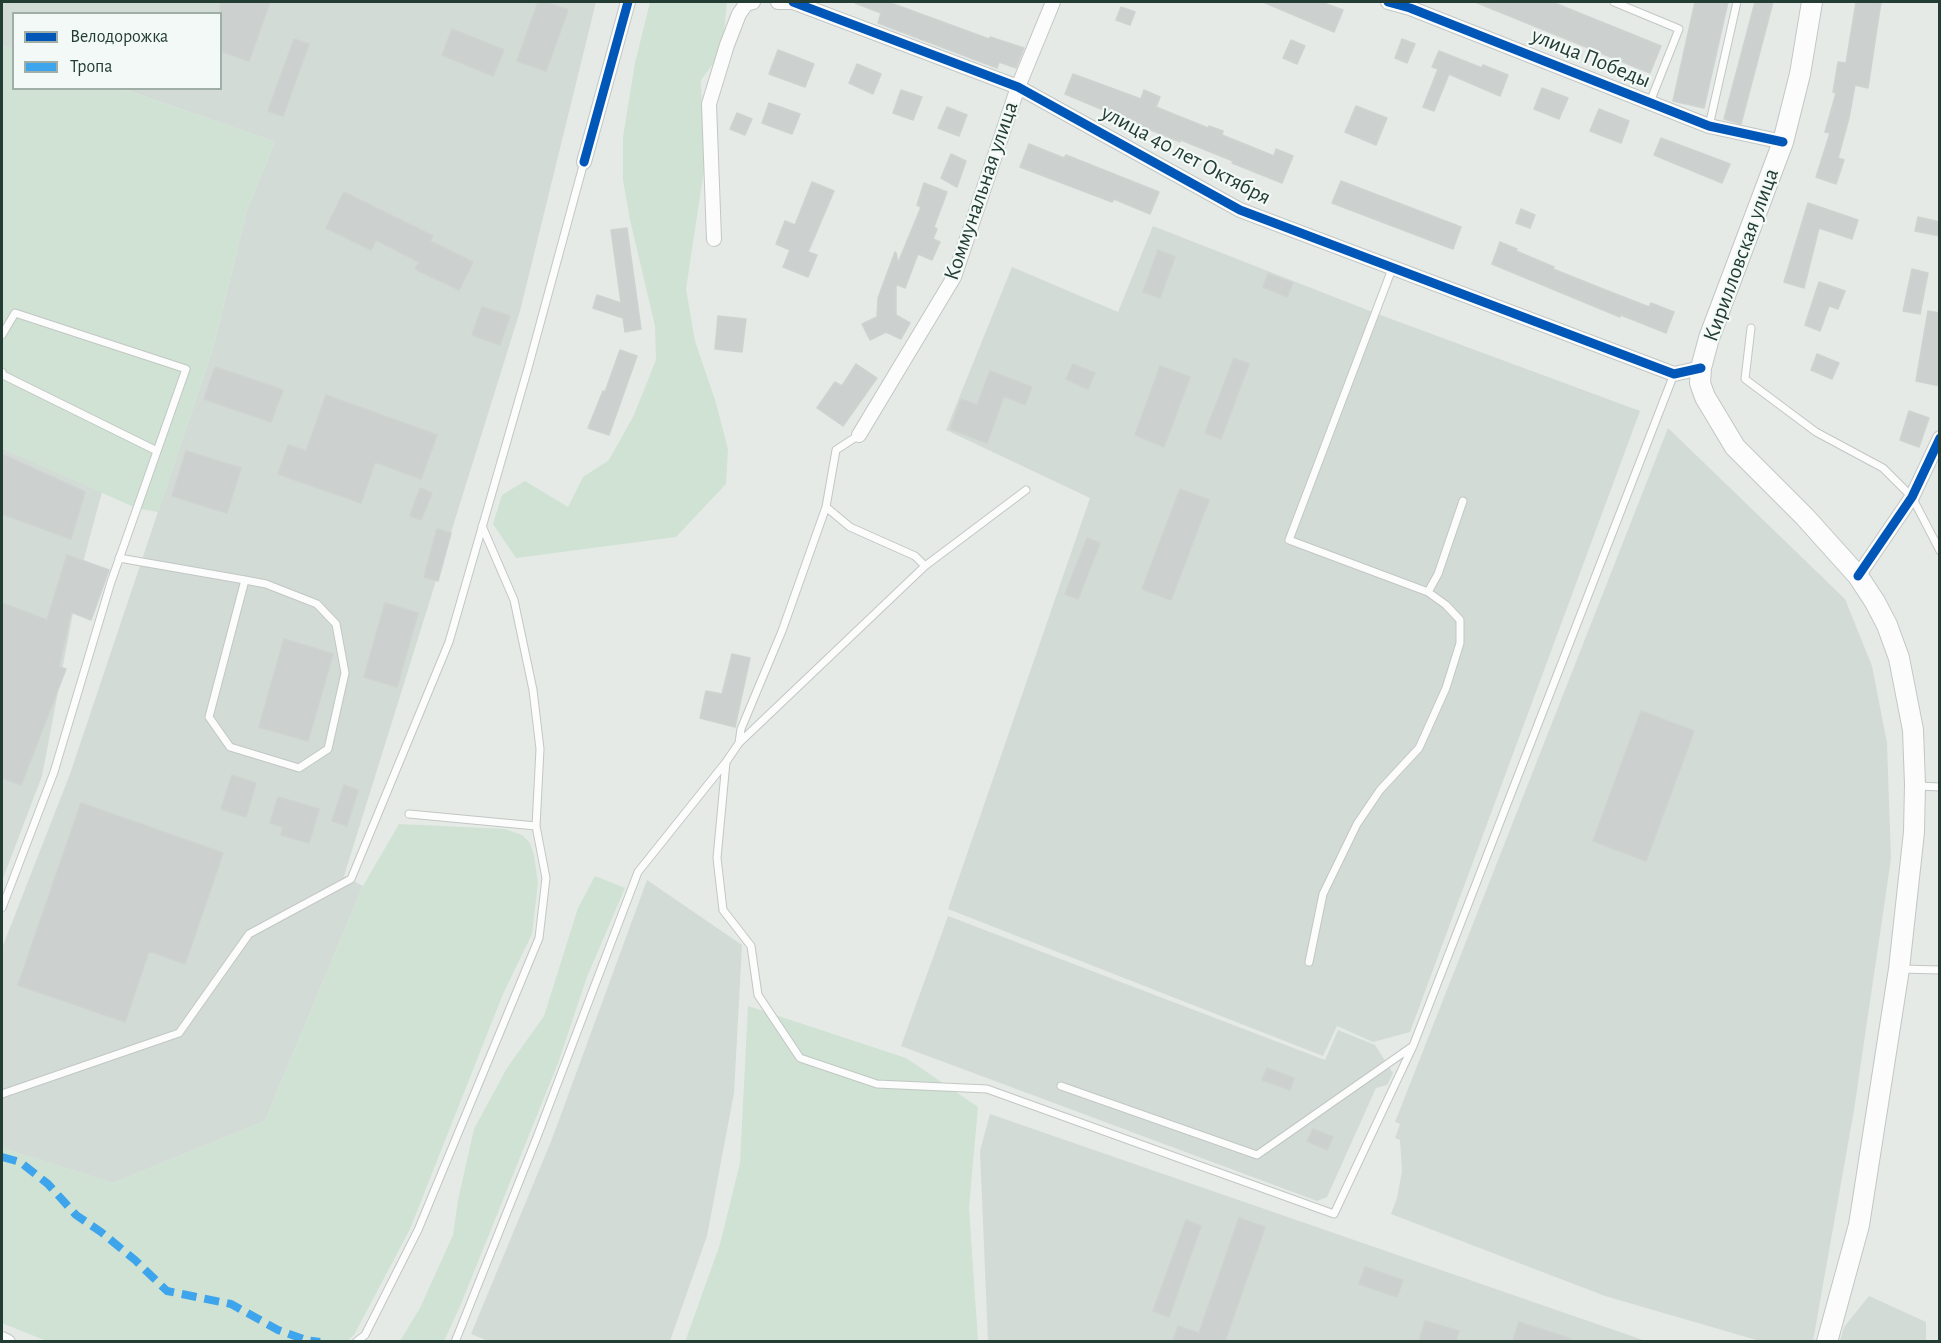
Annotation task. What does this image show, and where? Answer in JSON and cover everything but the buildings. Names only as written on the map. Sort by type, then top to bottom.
[{"type":"main road","name":"Кирилловская улица","points":[[1701,368],[1708,338],[1783,142],[1800,74],[1812,2]]},
{"type":"main road","points":[[1701,368],[1700,383],[1705,397],[1735,447],[1805,517],[1858,576],[1887,625],[1899,658],[1912,730],[1915,785],[1914,832],[1899,969],[1859,1225],[1827,1341]]},
{"type":"street","points":[[584,162],[628,2]]},
{"type":"street","points":[[714,239],[709,104],[739,14],[746,4],[753,2]]},
{"type":"street","points":[[778,2],[794,2]]},
{"type":"street","name":"улица 40 лет Октября","points":[[794,2],[1018,87],[1240,210],[1674,374]]},
{"type":"street","name":"Коммунальная улица","points":[[859,435],[954,277],[1018,87],[1053,2]]},
{"type":"street","name":"улица Победы","points":[[1388,2],[1411,5],[1709,126],[1783,142]]},
{"type":"street","points":[[1674,374],[1701,368]]},
{"type":"street","points":[[1858,576],[1912,497],[1940,438]]},
{"type":"street","points":[[2,1339],[8,1341]]},
{"type":"lane","points":[[1614,2],[1679,29],[1650,102]]},
{"type":"lane","points":[[1709,126],[1737,2]]},
{"type":"lane","points":[[2,1094],[179,1033],[249,934],[351,879],[449,642],[584,162]]},
{"type":"lane","points":[[1309,962],[1323,894],[1357,824],[1380,790],[1419,748],[1446,688],[1460,643],[1460,620],[1446,605],[1428,592],[1289,540],[1392,269]]},
{"type":"lane","points":[[2,335],[15,313],[186,369],[119,558],[54,772],[2,908]]},
{"type":"lane","points":[[1751,328],[1745,379],[1816,432],[1883,468],[1912,497],[1940,551]]},
{"type":"lane","points":[[2,372],[3,375],[157,451]]},
{"type":"lane","points":[[726,762],[717,858],[723,910],[751,946],[758,995],[800,1058],[877,1084],[987,1089],[1334,1214],[1413,1046],[1674,374]]},
{"type":"lane","points":[[739,743],[741,729],[782,630],[826,507],[836,450],[859,435]]},
{"type":"lane","points":[[455,1341],[537,1137],[638,873],[739,743],[925,566],[1026,490]]},
{"type":"lane","points":[[1428,592],[1438,574],[1463,501]]},
{"type":"lane","points":[[826,507],[850,527],[915,556],[925,566]]},
{"type":"lane","points":[[356,1341],[365,1335],[418,1230],[539,938],[546,879],[536,826],[540,749],[533,690],[514,600],[482,526]]},
{"type":"lane","points":[[119,558],[245,580],[266,584],[317,604],[336,624],[345,673],[328,749],[299,768],[230,747],[210,717],[245,580]]},
{"type":"lane","points":[[1915,785],[1940,787]]},
{"type":"lane","points":[[409,814],[536,826]]},
{"type":"lane","points":[[1899,969],[1940,970]]},
{"type":"lane","points":[[1061,1086],[1257,1155],[1413,1046]]},
{"type":"shaded area","points":[[2,2],[596,2],[520,311],[344,876],[363,886],[265,1121],[113,1183],[2,1148],[2,948],[70,774],[213,348],[247,210],[275,142],[127,90],[222,90],[222,12],[12,12],[12,49],[2,45]]},
{"type":"shaded area","points":[[1153,226],[1375,313],[1640,411],[1410,1032],[1373,1042],[1337,1026],[1323,1056],[948,909],[1090,498],[946,430],[1012,267],[1118,312]]},
{"type":"shaded area","points":[[1668,428],[1845,599],[1872,666],[1887,743],[1891,859],[1854,1110],[1813,1341],[1760,1341],[1605,1296],[1391,1214],[1397,1198],[1402,1171],[1400,1140],[1395,1138],[1400,1124],[1395,1122]]},
{"type":"shaded area","points":[[2,448],[102,492],[82,566],[42,776],[2,881]]},
{"type":"shaded area","points":[[647,880],[742,945],[734,1093],[707,1236],[670,1341],[488,1341],[471,1334],[552,1139]]},
{"type":"shaded area","points":[[948,916],[1325,1060],[1338,1030],[1375,1045],[1393,1073],[1387,1085],[1376,1088],[1327,1197],[1317,1201],[901,1046]]},
{"type":"shaded area","points":[[990,1114],[1646,1341],[988,1341],[980,1151]]},
{"type":"shaded area","points":[[1869,1296],[1926,1322],[1926,1341],[1840,1341],[1844,1327]]},
{"type":"green space","points":[[650,2],[727,2],[722,52],[701,80],[704,170],[686,289],[695,341],[716,403],[728,449],[726,484],[676,537],[516,558],[493,524],[502,495],[525,481],[568,507],[583,477],[609,460],[634,415],[656,360],[655,326],[623,180],[623,137],[635,63]]},
{"type":"green space","points":[[2,45],[12,49],[12,90],[127,90],[275,142],[247,210],[213,348],[158,512],[136,508],[2,448]]},
{"type":"green space","points":[[399,824],[505,829],[522,835],[530,843],[534,855],[538,883],[532,934],[503,994],[410,1229],[354,1335],[346,1342],[49,1342],[2,1323],[2,1148],[113,1183],[265,1121],[363,886]]},
{"type":"green space","points":[[595,876],[625,888],[587,977],[558,1063],[461,1304],[444,1341],[400,1341],[420,1308],[453,1235],[458,1200],[474,1129],[507,1068],[544,1016],[578,908]]},
{"type":"green space","points":[[748,1006],[906,1058],[978,1107],[969,1208],[978,1341],[685,1342],[720,1244],[740,1163]]},
{"type":"marked path","points":[[2,1157],[20,1162],[48,1184],[76,1215],[135,1260],[167,1291],[231,1304],[278,1330],[306,1340],[320,1342]]},
{"type":"cycle path","points":[[584,162],[628,2]]},
{"type":"cycle path","points":[[793,2],[1018,87],[1240,210],[1674,374],[1701,368]]},
{"type":"cycle path","points":[[1388,2],[1410,8],[1709,126],[1783,142]]},
{"type":"cycle path","points":[[1858,576],[1912,497],[1940,438]]}]
